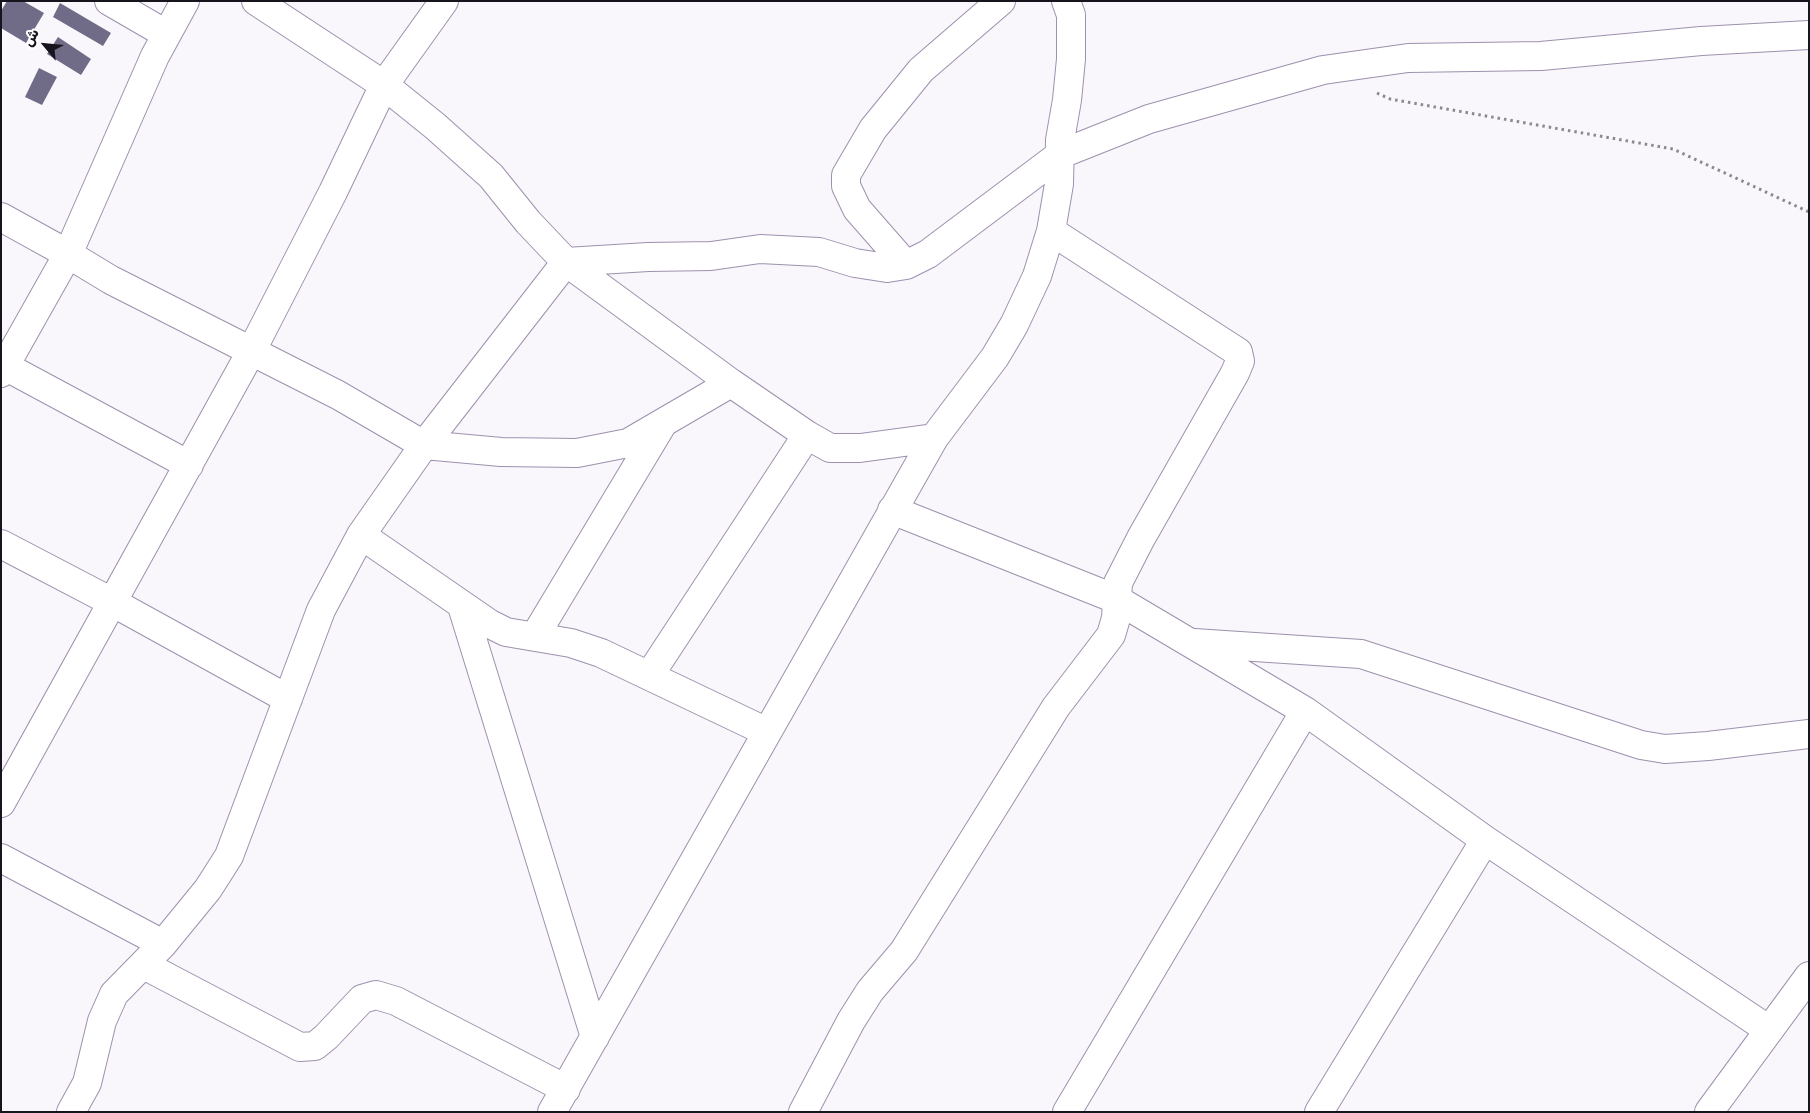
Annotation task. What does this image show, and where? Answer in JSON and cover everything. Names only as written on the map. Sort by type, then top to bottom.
[{"type":"street","points":[[109,1],[166,34]]},
{"type":"street","points":[[185,1],[166,34],[68,254],[3,368],[189,465]]},
{"type":"street","points":[[256,1],[384,86],[435,126],[491,176],[528,222],[566,262],[731,383],[807,435],[830,448],[860,448],[934,438]]},
{"type":"street","points":[[1,803],[252,350],[333,192],[384,86],[444,1]]},
{"type":"street","points":[[906,265],[857,209],[846,186],[846,176],[873,129],[920,70],[1001,1]]},
{"type":"street","points":[[144,965],[300,1047],[315,1046],[362,999],[376,995],[396,1001],[559,1100],[892,510],[934,438],[995,357],[1014,325],[1037,276],[1051,231],[1059,184],[1060,140],[1068,100],[1071,60],[1071,14],[1066,1]]},
{"type":"street","points":[[71,1112],[87,1083],[102,1021],[114,994],[163,944],[208,889],[229,856],[321,610],[361,535],[424,445],[566,262],[648,257],[711,256],[760,249],[819,252],[855,263],[887,268],[906,265],[928,254],[1061,154],[1149,118],[1323,70],[1408,58],[1541,56],[1809,35]]},
{"type":"street","points":[[1,217],[111,280],[338,395],[424,445],[501,452],[577,454],[628,443],[731,383]]},
{"type":"street","points":[[803,1112],[851,1021],[870,991],[904,951],[1056,707],[1111,635],[1116,618],[1118,583],[1141,538],[1240,361],[1238,352],[1051,231]]},
{"type":"street","points":[[535,636],[663,423]]},
{"type":"street","points":[[649,676],[807,435]]},
{"type":"street","points":[[892,510],[1116,599],[1189,642],[1305,711],[1485,840],[1768,1030]]},
{"type":"street","points":[[361,535],[462,606],[506,632],[571,643],[601,653],[767,732]]},
{"type":"street","points":[[1,544],[112,602],[288,699]]},
{"type":"street","points":[[462,606],[595,1037]]},
{"type":"street","points":[[1189,642],[1361,654],[1641,745],[1665,749],[1809,734]]},
{"type":"street","points":[[1066,1112],[1305,711]]},
{"type":"street","points":[[1319,1112],[1485,840]]},
{"type":"street","points":[[1,858],[163,944]]},
{"type":"street","points":[[1709,1112],[1809,976]]},
{"type":"path","points":[[1373,92],[1390,99],[1673,149],[1809,212]]},
{"type":"building","points":[[7,1],[23,1],[44,13],[26,43],[1,28],[1,11]]},
{"type":"building","points":[[60,3],[111,33],[103,46],[53,17]]},
{"type":"building","points":[[58,37],[91,59],[81,75],[47,54]]},
{"type":"building","points":[[39,68],[57,77],[42,105],[25,97]]}]
